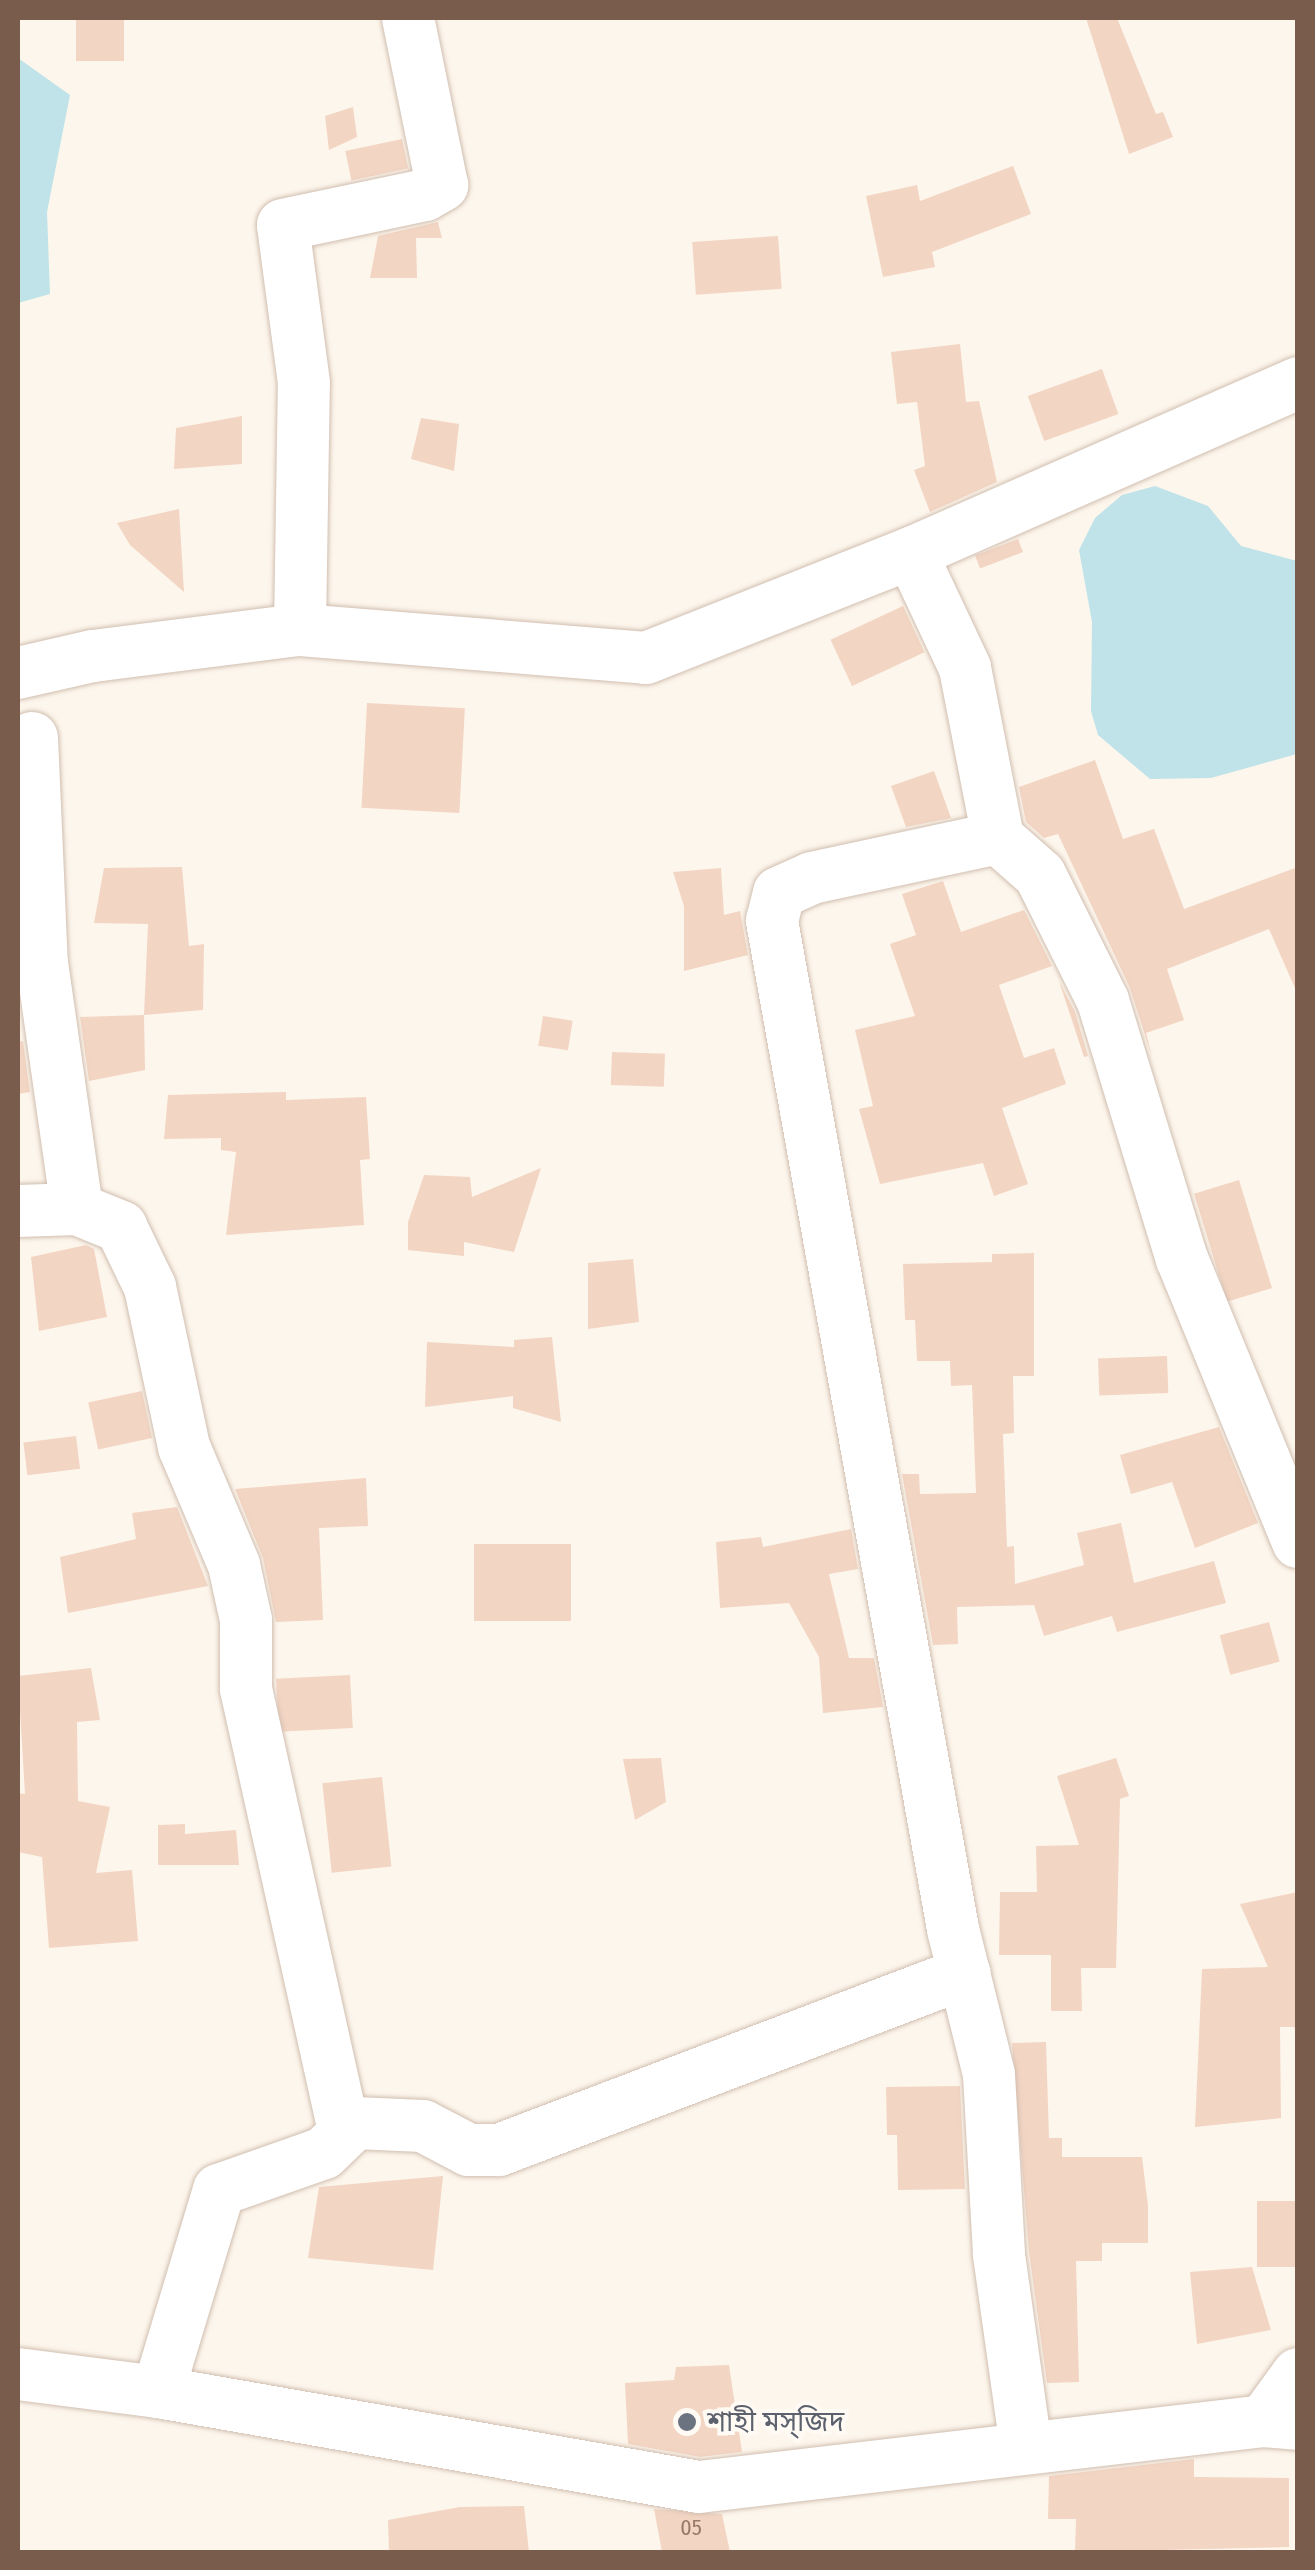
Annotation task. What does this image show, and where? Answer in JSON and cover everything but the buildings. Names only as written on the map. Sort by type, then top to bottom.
[{"type":"street","points":[[300,630],[304,383],[284,224],[425,195],[442,185],[408,18]]},
{"type":"street","points":[[18,673],[93,656],[300,630],[646,658],[911,553],[1298,382]]},
{"type":"street","points":[[911,553],[965,668],[998,838],[1040,875],[1103,1001],[1182,1258],[1298,1542]]},
{"type":"street","points":[[32,738],[42,963],[78,1209]]},
{"type":"street","points":[[998,838],[812,878],[780,893],[772,921],[964,1973],[989,2074],[999,2256],[1026,2447]]},
{"type":"street","points":[[18,1211],[78,1209],[120,1227],[150,1287],[184,1447],[234,1565],[246,1620],[246,1690],[343,2128]]},
{"type":"street","points":[[158,2392],[219,2190],[324,2153],[343,2128],[355,2122],[423,2126],[469,2150],[499,2150],[964,1973]]},
{"type":"street","points":[[18,2374],[158,2392],[700,2487],[1026,2447],[1281,2422],[1298,2374]]},
{"type":"water","points":[[18,58],[70,95],[47,212],[50,294],[18,303]]},
{"type":"water","points":[[1155,486],[1208,506],[1241,546],[1297,561],[1297,754],[1211,778],[1150,779],[1098,735],[1091,711],[1092,622],[1079,550],[1095,518],[1122,495]]},
{"type":"place","name":"শাহী মস্জিদ","points":[[687,2422]]}]
